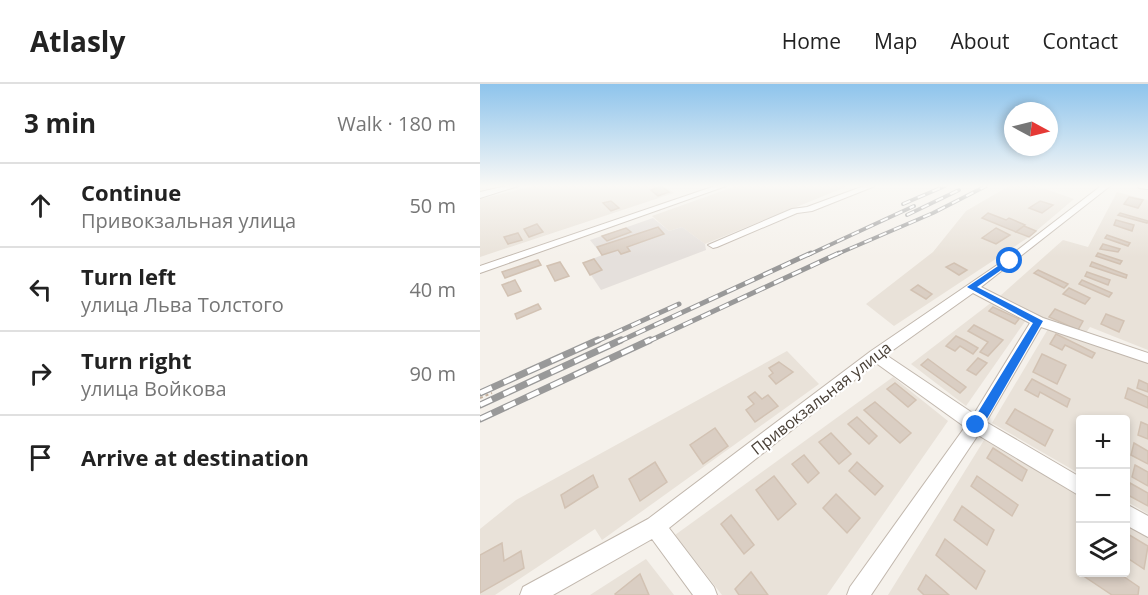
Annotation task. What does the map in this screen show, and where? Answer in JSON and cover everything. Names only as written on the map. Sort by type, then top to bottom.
[{"type":"street","points":[[480,270],[653,210]]},
{"type":"street","points":[[713,245],[797,210]]},
{"type":"street","name":"Привокзальная улица","points":[[531,595],[655,526],[876,354],[1010,261],[1075,210]]},
{"type":"street","points":[[971,287],[1038,321],[1148,358]]},
{"type":"street","points":[[858,595],[976,425],[1038,321]]},
{"type":"street","points":[[876,354],[976,425],[1076,485]]},
{"type":"street","points":[[1130,517],[1148,527]]},
{"type":"street","points":[[655,526],[706,595]]},
{"type":"path","points":[[480,398],[492,393]]},
{"type":"shaded area","points":[[480,210],[623,210],[480,257]]},
{"type":"shaded area","points":[[669,210],[789,210],[705,244],[682,227],[669,231],[652,216]]},
{"type":"shaded area","points":[[1061,210],[1029,237],[894,326],[866,304],[933,252],[966,211]]},
{"type":"shaded area","points":[[1108,210],[1148,210],[1148,350],[1090,327],[1085,334],[1052,324],[1000,296],[1063,240],[1088,247]]},
{"type":"shaded area","points":[[653,218],[669,231],[682,227],[705,244],[706,250],[601,290],[583,263],[602,255],[590,240]]},
{"type":"shaded area","points":[[992,302],[1026,320],[966,406],[911,364]]},
{"type":"shaded area","points":[[1048,329],[1148,362],[1148,514],[1130,503],[1130,415],[1076,415],[1076,472],[992,423]]},
{"type":"shaded area","points":[[787,351],[819,384],[602,540],[595,529],[495,595],[480,595],[480,529],[516,500]]},
{"type":"shaded area","points":[[893,377],[948,421],[827,595],[722,595],[675,535]]},
{"type":"shaded area","points":[[986,437],[1076,493],[1076,577],[1130,577],[1130,525],[1148,536],[1148,595],[888,595]]},
{"type":"shaded area","points":[[646,559],[674,595],[590,595]]},
{"type":"building","points":[[988,213],[1025,225],[1016,232],[982,218]]},
{"type":"building","points":[[1120,213],[1148,221],[1147,223],[1118,215]]},
{"type":"building","points":[[1116,220],[1134,225],[1132,231],[1114,225]]},
{"type":"building","points":[[537,224],[543,232],[529,237],[524,229]]},
{"type":"building","points":[[1024,226],[1036,231],[1029,237],[1016,232]]},
{"type":"building","points":[[658,227],[664,234],[627,247],[630,251],[621,254],[618,250],[602,255],[597,247]]},
{"type":"building","points":[[626,228],[631,232],[607,241],[602,236]]},
{"type":"building","points":[[996,228],[1010,235],[996,244],[982,238]]},
{"type":"building","points":[[518,233],[522,240],[508,244],[504,237]]},
{"type":"building","points":[[1107,235],[1130,243],[1128,246],[1105,238]]},
{"type":"building","points":[[1103,244],[1120,249],[1118,252],[1100,249]]},
{"type":"building","points":[[1098,253],[1122,261],[1120,264],[1096,256]]},
{"type":"building","points":[[594,259],[602,270],[590,275],[583,263]]},
{"type":"building","points":[[538,260],[541,265],[505,278],[502,272]]},
{"type":"building","points":[[560,262],[569,276],[555,281],[547,266]]},
{"type":"building","points":[[1092,262],[1127,275],[1126,278],[1090,266]]},
{"type":"building","points":[[954,263],[967,270],[959,275],[946,267]]},
{"type":"building","points":[[1038,270],[1068,284],[1064,288],[1034,273]]},
{"type":"building","points":[[1087,272],[1110,280],[1108,285],[1085,276]]},
{"type":"building","points":[[515,280],[521,291],[508,296],[502,285]]},
{"type":"building","points":[[1082,280],[1112,293],[1109,297],[1079,284]]},
{"type":"building","points":[[918,285],[932,294],[926,299],[911,290]]},
{"type":"building","points":[[1069,288],[1090,298],[1085,304],[1063,294]]},
{"type":"building","points":[[538,304],[541,309],[517,319],[515,314]]},
{"type":"building","points":[[993,307],[1019,319],[1015,324],[989,311]]},
{"type":"building","points":[[1055,309],[1083,321],[1078,330],[1049,317]]},
{"type":"building","points":[[1106,314],[1124,321],[1119,332],[1101,324]]},
{"type":"building","points":[[974,325],[1003,340],[988,356],[980,352],[988,342],[968,331]]},
{"type":"building","points":[[1056,334],[1095,353],[1092,358],[1065,345],[1062,350],[1050,344]]},
{"type":"building","points":[[956,336],[978,348],[973,354],[960,346],[955,351],[946,346]]},
{"type":"building","points":[[1042,354],[1066,365],[1057,384],[1033,372]]},
{"type":"building","points":[[978,358],[987,363],[976,375],[967,370]]},
{"type":"building","points":[[928,359],[966,387],[960,393],[921,365]]},
{"type":"building","points":[[779,362],[793,372],[776,384],[769,376],[773,373],[769,368]]},
{"type":"building","points":[[1032,379],[1070,399],[1067,407],[1040,392],[1038,397],[1025,390]]},
{"type":"building","points":[[1139,380],[1148,384],[1148,392],[1137,388]]},
{"type":"building","points":[[895,383],[916,400],[908,407],[887,389]]},
{"type":"building","points":[[1128,388],[1148,397],[1148,408],[1125,398]]},
{"type":"building","points":[[755,392],[762,399],[768,395],[778,406],[755,422],[746,410],[754,404],[748,397]]},
{"type":"building","points":[[875,402],[911,433],[900,443],[864,410]]},
{"type":"building","points":[[1015,409],[1053,430],[1045,446],[1006,423]]},
{"type":"building","points":[[857,417],[877,436],[869,444],[848,424]]},
{"type":"building","points":[[1141,422],[1148,425],[1148,439],[1138,435]]},
{"type":"building","points":[[715,428],[728,446],[703,464],[690,445]]},
{"type":"building","points":[[831,433],[851,454],[839,464],[819,442]]},
{"type":"building","points":[[1134,443],[1148,451],[1148,464],[1131,455]]},
{"type":"building","points":[[993,448],[1027,470],[1022,481],[987,458]]},
{"type":"building","points":[[804,455],[819,473],[808,483],[792,464]]},
{"type":"building","points":[[655,462],[667,482],[640,501],[629,479]]},
{"type":"building","points":[[857,462],[883,486],[875,495],[849,471]]},
{"type":"building","points":[[1135,465],[1148,472],[1148,486],[1132,477]]},
{"type":"building","points":[[593,475],[598,487],[565,508],[561,495]]},
{"type":"building","points":[[774,476],[796,504],[778,520],[756,490]]},
{"type":"building","points":[[977,476],[1018,505],[1012,516],[971,486]]},
{"type":"building","points":[[1130,483],[1148,493],[1148,506],[1130,496]]},
{"type":"building","points":[[836,494],[860,518],[847,533],[823,508]]},
{"type":"building","points":[[962,506],[994,530],[987,545],[954,520]]},
{"type":"building","points":[[731,515],[754,545],[744,554],[721,524]]},
{"type":"building","points":[[1130,535],[1148,546],[1144,569],[1130,560]]},
{"type":"building","points":[[945,539],[985,571],[976,589],[936,555]]},
{"type":"building","points":[[502,543],[504,561],[521,551],[524,568],[480,593],[480,555]]},
{"type":"building","points":[[751,572],[768,595],[739,595],[735,589]]},
{"type":"building","points":[[640,574],[649,595],[615,594]]},
{"type":"building","points":[[926,575],[949,595],[924,595],[918,589]]},
{"type":"building","points":[[1085,577],[1124,577],[1139,587],[1138,595],[1112,595]]},
{"type":"railway","points":[[808,255],[906,210]]},
{"type":"railway","points":[[907,215],[918,210]]},
{"type":"railway","points":[[835,255],[939,210]]},
{"type":"railway","points":[[618,342],[811,253]]},
{"type":"railway","points":[[647,342],[839,253]]},
{"type":"railway","points":[[595,342],[679,304]]},
{"type":"railway","points":[[480,393],[598,340]]},
{"type":"railway","points":[[480,405],[621,340]]},
{"type":"railway","points":[[480,419],[650,340]]},
{"type":"route","points":[[976,425],[1038,321],[971,287],[1010,261]]}]
